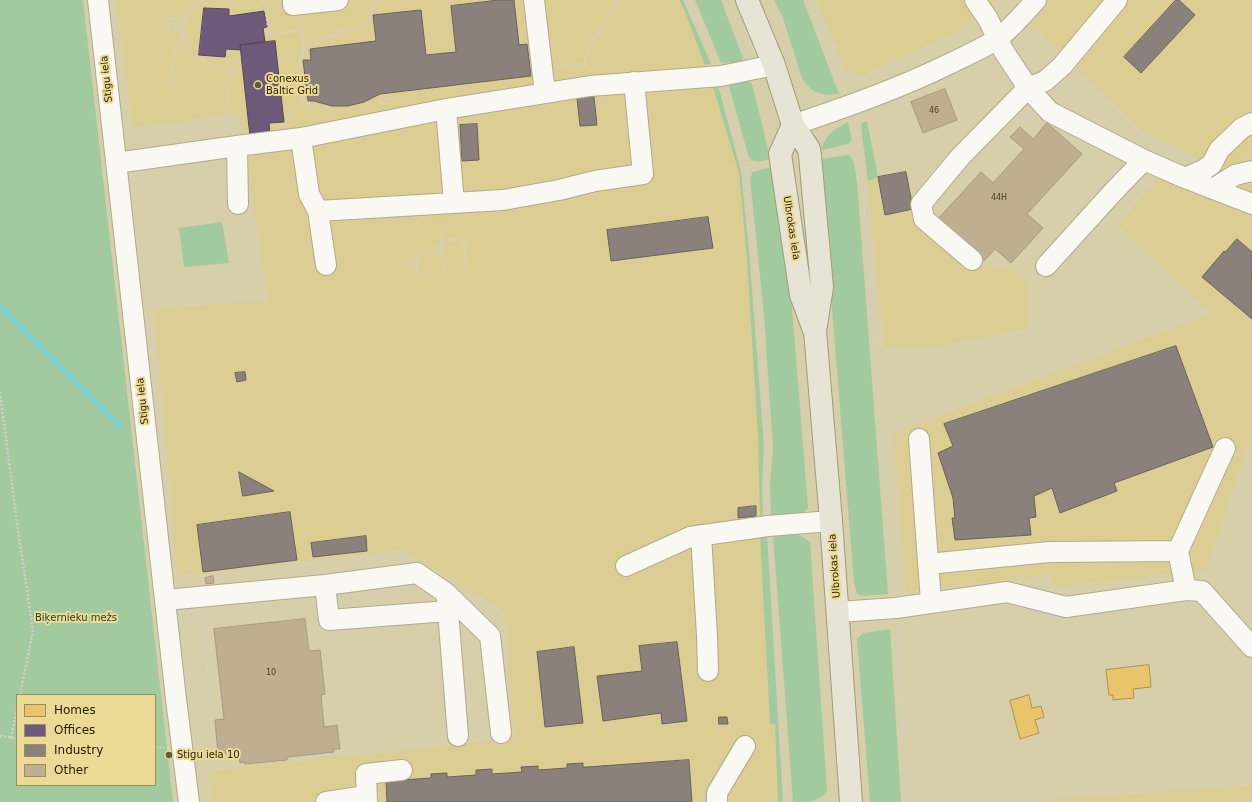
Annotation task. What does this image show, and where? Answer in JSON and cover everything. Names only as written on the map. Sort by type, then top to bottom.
[{"type":"main road","name":"Ulbrokas iela","points":[[747,0],[774,65],[793,125],[808,149],[810,156],[822,287],[815,331],[838,612],[851,802]]},
{"type":"main road","name":"Ulbrokas iela","points":[[793,125],[780,154],[801,295],[815,331]]},
{"type":"street","name":"Stigu iela","points":[[98,0],[176,699],[189,802]]},
{"type":"street","points":[[296,2],[338,0]]},
{"type":"street","points":[[534,0],[545,93]]},
{"type":"street","points":[[975,0],[985,15],[1003,50],[1028,88],[1050,112],[1144,160],[1185,178],[1252,204]]},
{"type":"street","points":[[793,125],[870,98],[925,76],[962,58],[997,39],[1036,0]]},
{"type":"street","points":[[972,260],[924,218],[921,204],[961,156],[1028,88],[1045,81],[1062,66],[1117,0]]},
{"type":"street","points":[[116,162],[301,138],[446,109],[590,86],[721,76],[774,65]]},
{"type":"street","points":[[318,211],[503,200],[559,190],[595,181],[643,174],[634,82]]},
{"type":"street","points":[[446,109],[446,203]]},
{"type":"street","points":[[1185,178],[1205,169],[1212,164],[1218,150],[1242,128],[1252,123]]},
{"type":"street","points":[[301,138],[309,194],[318,211],[326,265]]},
{"type":"street","points":[[230,147],[238,204]]},
{"type":"street","points":[[1046,266],[1144,160]]},
{"type":"street","points":[[1213,189],[1235,175],[1252,171]]},
{"type":"street","points":[[919,439],[931,602]]},
{"type":"street","points":[[1186,590],[1178,551],[1225,448]]},
{"type":"street","points":[[626,566],[690,537],[768,526],[831,521]]},
{"type":"street","points":[[700,535],[708,671]]},
{"type":"street","points":[[928,564],[1049,552],[1178,551]]},
{"type":"street","points":[[166,600],[325,585],[417,573],[447,602],[490,636],[501,733]]},
{"type":"street","points":[[325,585],[329,620],[447,602]]},
{"type":"street","points":[[838,612],[896,608],[1007,592],[1066,607],[1186,590],[1202,592],[1252,647]]},
{"type":"street","points":[[447,602],[458,736]]},
{"type":"street","points":[[718,802],[717,793],[745,746]]},
{"type":"street","points":[[326,802],[366,799],[366,774],[402,770]]},
{"type":"path","points":[[196,4],[198,0]]},
{"type":"path","points":[[204,0],[193,6],[185,19],[182,31],[183,39],[195,55],[230,72],[230,147]]},
{"type":"path","points":[[224,0],[233,0]]},
{"type":"path","points":[[262,0],[265,4],[269,34],[302,31]]},
{"type":"path","points":[[303,50],[316,41],[368,22],[370,15],[380,0]]},
{"type":"path","points":[[590,86],[585,54],[617,0]]},
{"type":"path","points":[[809,0],[844,93]]},
{"type":"path","points":[[690,1],[691,13],[697,18]]},
{"type":"path","points":[[690,1],[697,10],[697,18],[721,76],[746,168],[756,270],[768,449],[765,486],[786,802]]},
{"type":"path","points":[[296,2],[302,31],[303,50],[299,67],[303,101]]},
{"type":"path","points":[[182,31],[169,31],[169,18],[185,19]]},
{"type":"path","points":[[169,25],[183,25]]},
{"type":"path","points":[[171,90],[170,75],[172,59],[176,46],[183,35]]},
{"type":"path","points":[[562,66],[586,64]]},
{"type":"path","points":[[853,121],[859,148],[896,608],[908,802]]},
{"type":"path","points":[[828,153],[859,148]]},
{"type":"path","points":[[746,168],[764,164]]},
{"type":"path","points":[[443,271],[441,241],[446,203]]},
{"type":"path","points":[[441,241],[462,239],[464,242],[467,268]]},
{"type":"path","points":[[406,264],[441,246]]},
{"type":"path","points":[[417,258],[417,274]]},
{"type":"path","points":[[0,392],[33,632],[20,694]]},
{"type":"path","points":[[194,598],[202,615],[217,768]]},
{"type":"path","points":[[253,609],[255,620]]},
{"type":"path","points":[[11,738],[16,713]]},
{"type":"path","points":[[0,736],[16,738]]},
{"type":"shaded area","points":[[116,0],[679,0],[685,12],[713,87],[739,173],[747,259],[758,437],[760,536],[770,724],[775,723],[778,802],[211,802],[208,771],[514,739],[504,611],[402,550],[177,576],[153,308],[268,301],[239,113],[132,128]]},
{"type":"shaded area","points":[[817,0],[998,0],[962,29],[861,76],[845,69]]},
{"type":"shaded area","points":[[1054,0],[1252,0],[1252,436],[1206,570],[1053,587],[1050,575],[906,591],[893,434],[1212,313],[1117,225],[1161,176],[1217,201],[1243,179],[1145,133],[1031,25]]},
{"type":"shaded area","points":[[878,177],[885,215],[913,209],[966,263],[1012,269],[1026,279],[1029,327],[937,347],[884,347],[868,181]]},
{"type":"shaded area","points":[[1252,785],[1252,802],[1031,802],[1035,801]]},
{"type":"green space","name":"Biķernieku mežs","points":[[0,0],[83,0],[173,802],[0,802]]},
{"type":"green space","points":[[679,0],[683,0],[711,64],[705,65]]},
{"type":"green space","points":[[695,0],[721,0],[743,58],[742,61],[733,66],[731,62],[721,63]]},
{"type":"green space","points":[[774,0],[803,0],[839,94],[827,95],[813,91],[802,78],[783,18]]},
{"type":"green space","points":[[747,79],[752,84],[770,159],[754,161],[749,158],[728,83]]},
{"type":"green space","points":[[718,85],[741,172],[750,263],[764,447],[762,485],[763,521],[760,521],[758,437],[747,259],[739,173],[713,87]]},
{"type":"green space","points":[[867,121],[878,177],[868,181],[861,127],[862,123]]},
{"type":"green space","points":[[848,122],[852,140],[848,144],[822,150],[828,136]]},
{"type":"green space","points":[[849,155],[854,163],[857,182],[888,594],[861,596],[857,594],[854,583],[820,159]]},
{"type":"green space","points":[[771,167],[788,258],[808,508],[802,514],[771,521],[770,486],[773,448],[764,315],[750,178],[753,172]]},
{"type":"green space","points":[[222,222],[229,263],[184,267],[179,228]]},
{"type":"green space","points":[[786,533],[799,535],[810,542],[827,790],[818,799],[804,802],[793,802],[773,534]]},
{"type":"green space","points":[[767,535],[783,802],[778,802],[775,724],[770,724],[760,536]]},
{"type":"green space","points":[[890,629],[901,802],[870,802],[857,639],[863,633]]},
{"type":"building: Homes","points":[[1149,665],[1151,687],[1133,689],[1134,698],[1113,700],[1113,695],[1109,695],[1106,670]]},
{"type":"building: Homes","points":[[1029,695],[1032,708],[1041,706],[1044,717],[1035,720],[1039,733],[1020,739],[1010,701]]},
{"type":"building: Offices","points":[[204,8],[229,9],[229,16],[264,11],[267,27],[263,28],[265,42],[240,45],[241,50],[226,49],[225,57],[199,55]]},
{"type":"building: Offices","points":[[275,41],[284,122],[269,123],[270,134],[250,136],[240,45]]},
{"type":"building: Industry","points":[[499,0],[514,0],[519,45],[527,44],[531,76],[380,94],[364,102],[348,106],[332,106],[314,101],[308,101],[303,60],[311,60],[310,49],[376,41],[373,15],[421,10],[426,55],[456,52],[451,6]]},
{"type":"building: Industry","points":[[1176,0],[1179,0],[1195,15],[1141,73],[1124,57]]},
{"type":"building: Industry","points":[[594,97],[597,125],[580,126],[577,98]]},
{"type":"building: Industry","points":[[477,124],[479,160],[462,161],[460,125]]},
{"type":"building: Industry","points":[[906,172],[913,209],[885,215],[878,177]]},
{"type":"building: Industry","points":[[708,217],[713,248],[611,261],[607,230]]},
{"type":"building: Industry","points":[[1237,239],[1252,252],[1252,319],[1202,277],[1224,251],[1225,252]]},
{"type":"building: Industry","points":[[1176,346],[1213,447],[1114,483],[1117,491],[1060,513],[1052,488],[1034,496],[1036,517],[1029,518],[1031,535],[955,540],[952,518],[955,518],[953,498],[938,453],[953,446],[944,424]]},
{"type":"building: Industry","points":[[245,372],[246,380],[237,382],[235,373]]},
{"type":"building: Industry","points":[[239,472],[274,491],[243,496]]},
{"type":"building: Industry","points":[[756,506],[756,516],[738,518],[738,508]]},
{"type":"building: Industry","points":[[290,512],[297,560],[203,572],[197,525]]},
{"type":"building: Industry","points":[[366,536],[367,551],[313,557],[311,543]]},
{"type":"building: Industry","points":[[677,642],[687,721],[662,724],[661,713],[603,721],[597,676],[642,671],[639,646]]},
{"type":"building: Industry","points":[[574,647],[583,723],[545,727],[537,652]]},
{"type":"building: Industry","points":[[719,717],[727,717],[728,724],[719,724]]},
{"type":"building: Industry","points":[[689,760],[692,802],[387,802],[386,781],[431,778],[431,774],[447,773],[447,777],[476,775],[476,770],[492,769],[492,774],[522,772],[521,767],[538,766],[538,770],[567,768],[567,764],[583,763],[583,767]]},
{"type":"building: Other","points":[[945,89],[957,120],[923,133],[911,102]]},
{"type":"building: Other","points":[[1047,123],[1082,154],[1027,214],[1043,228],[1011,263],[995,249],[984,261],[938,219],[981,172],[993,183],[1024,149],[1010,137],[1020,127],[1033,139]]},
{"type":"building: Other","points":[[213,576],[214,583],[206,584],[205,578]]},
{"type":"building: Other","points":[[305,619],[309,651],[320,650],[325,694],[321,695],[324,727],[337,725],[340,749],[333,749],[334,752],[287,757],[287,760],[245,764],[244,762],[240,763],[238,752],[218,754],[215,720],[224,719],[214,629]]},
{"type":"waterway","points":[[0,306],[120,426]]},
{"type":"place","name":"Conexus Baltic Grid","points":[[258,85]]},
{"type":"place","name":"Stigu iela 10","points":[[169,755]]}]
